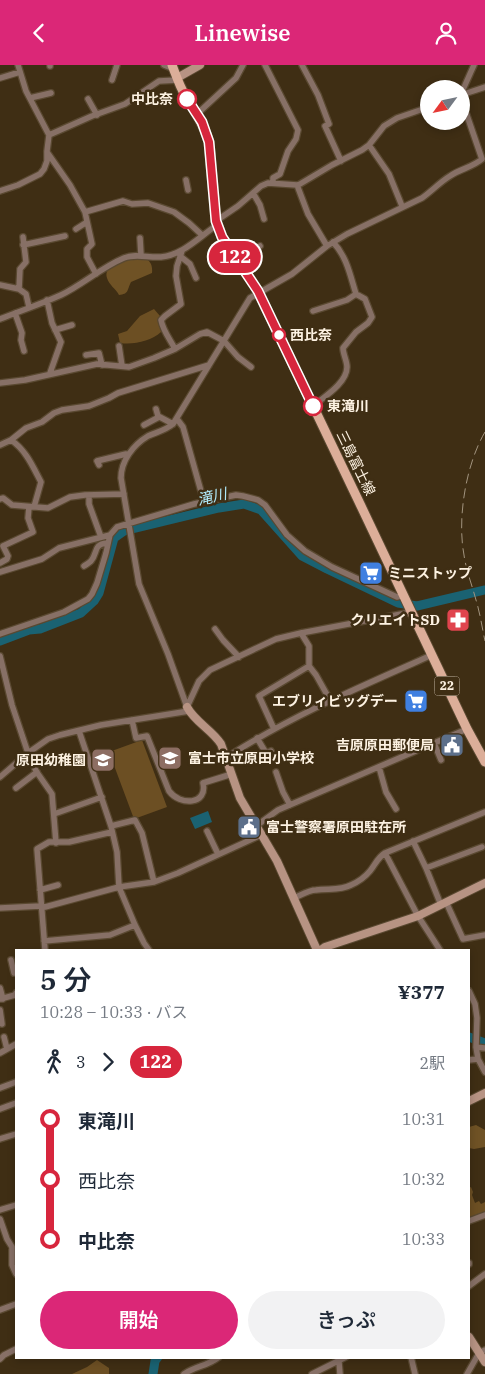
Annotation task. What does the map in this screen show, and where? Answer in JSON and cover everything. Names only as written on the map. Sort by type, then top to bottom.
[{"type":"main road","name":"三島富士線","points":[[175,73],[206,131],[209,142],[216,223],[222,237],[259,293],[467,729],[485,762]]},
{"type":"street","points":[[0,191],[18,185],[40,174],[47,161],[49,135],[26,91],[18,65]]},
{"type":"street","points":[[112,80],[118,65]]},
{"type":"street","points":[[164,65],[175,73]]},
{"type":"street","points":[[49,135],[125,104],[159,81],[175,73],[200,65]]},
{"type":"street","points":[[197,114],[236,78],[243,65]]},
{"type":"street","points":[[265,65],[298,130],[296,139],[288,151],[280,174],[273,179],[273,183]]},
{"type":"street","points":[[302,65],[318,95],[329,124],[325,126],[341,161]]},
{"type":"street","points":[[468,80],[474,65]]},
{"type":"street","points":[[0,78],[20,72]]},
{"type":"street","points":[[470,93],[485,87]]},
{"type":"street","points":[[30,98],[51,93]]},
{"type":"street","points":[[88,99],[97,115]]},
{"type":"street","points":[[0,319],[60,295],[124,258],[141,255],[162,257],[181,253],[261,186],[268,183],[297,185],[362,150],[369,145],[384,125],[420,110]]},
{"type":"street","points":[[317,949],[277,861],[240,797],[222,744],[188,709],[139,584],[124,494],[122,468],[137,444],[147,437],[168,428],[175,421],[250,298],[292,274],[327,246],[402,206],[422,198],[450,176],[478,163],[482,159],[470,123]]},
{"type":"street","points":[[369,145],[389,174],[402,206]]},
{"type":"street","points":[[47,151],[70,185],[85,212],[92,244],[87,249],[87,257],[96,274]]},
{"type":"street","points":[[186,180],[188,189]]},
{"type":"street","points":[[297,185],[308,214],[327,246]]},
{"type":"street","points":[[253,193],[260,205],[264,219]]},
{"type":"street","points":[[85,212],[123,201],[132,204],[148,203],[174,212],[202,235]]},
{"type":"street","points":[[76,229],[87,222]]},
{"type":"street","points":[[23,245],[65,236]]},
{"type":"street","points":[[19,289],[20,269],[26,262],[23,237]]},
{"type":"street","points":[[140,238],[141,255]]},
{"type":"street","points":[[313,406],[334,390],[346,375],[347,367],[342,351],[343,348],[372,317],[365,299],[356,294],[349,268],[334,242]]},
{"type":"street","points":[[237,260],[260,246]]},
{"type":"street","points":[[181,253],[190,264],[196,278]]},
{"type":"street","points":[[175,349],[163,329],[161,321],[181,304],[176,276],[181,253]]},
{"type":"street","points":[[0,285],[19,289],[26,294],[29,307]]},
{"type":"street","points":[[312,311],[347,300],[356,294]]},
{"type":"street","points":[[47,300],[61,343],[50,373]]},
{"type":"street","points":[[15,313],[22,333],[21,340],[24,351]]},
{"type":"street","points":[[55,329],[72,325]]},
{"type":"street","points":[[0,383],[25,380],[97,364],[129,367],[154,359],[207,332],[224,341],[238,357],[251,367]]},
{"type":"street","points":[[119,346],[122,366]]},
{"type":"street","points":[[86,355],[99,353],[102,365]]},
{"type":"street","points":[[0,445],[11,440],[26,428],[42,422],[54,413],[88,406],[118,393],[209,365]]},
{"type":"street","points":[[156,409],[159,417]]},
{"type":"street","points":[[144,425],[159,417],[175,421],[183,427],[204,502]]},
{"type":"street","points":[[0,563],[7,559],[8,556],[3,546],[32,532],[28,518],[41,482],[31,461],[18,445],[11,440]]},
{"type":"street","points":[[99,465],[97,461],[126,454]]},
{"type":"street","points":[[0,499],[3,498],[12,505],[48,508],[70,497],[124,494]]},
{"type":"street","points":[[89,495],[89,504],[101,537]]},
{"type":"street","points":[[0,634],[64,612],[88,599],[97,583],[110,535],[117,527],[204,502],[236,495],[258,500],[265,505],[287,535],[305,551],[332,567],[397,597],[408,605]]},
{"type":"street","points":[[0,572],[42,559],[59,548],[110,535]]},
{"type":"street","points":[[84,566],[92,560],[97,547],[107,543]]},
{"type":"street","points":[[188,709],[199,681],[210,670],[276,639],[408,605]]},
{"type":"street","points":[[215,629],[222,640],[239,657]]},
{"type":"street","points":[[301,633],[308,646],[309,666],[330,700]]},
{"type":"street","points":[[227,757],[274,729],[330,700],[432,655]]},
{"type":"street","points":[[0,656],[12,705],[28,753],[37,772],[52,794],[56,843]]},
{"type":"street","points":[[274,729],[259,696],[309,666]]},
{"type":"street","points":[[0,777],[48,739],[101,725],[132,721],[188,709]]},
{"type":"street","points":[[132,721],[136,739],[147,736],[169,791],[180,800],[187,802],[195,800],[201,796],[204,790],[203,783],[232,774]]},
{"type":"street","points":[[256,826],[278,810],[467,729]]},
{"type":"street","points":[[79,731],[112,829],[117,852],[119,887],[135,925],[148,949]]},
{"type":"street","points":[[258,738],[266,753],[271,751]]},
{"type":"street","points":[[434,743],[441,760]]},
{"type":"street","points":[[379,767],[386,792],[396,809]]},
{"type":"street","points":[[16,788],[37,772]]},
{"type":"street","points":[[276,772],[290,805]]},
{"type":"street","points":[[54,815],[102,797]]},
{"type":"street","points":[[294,898],[316,890],[336,890],[349,887],[369,873],[381,855],[485,812]]},
{"type":"street","points":[[45,949],[37,849],[49,842],[69,842],[134,820],[142,833],[154,882]]},
{"type":"street","points":[[207,831],[218,855]]},
{"type":"street","points":[[0,906],[45,907],[119,887],[154,882],[261,835]]},
{"type":"street","points":[[413,841],[443,904],[463,939],[485,935]]},
{"type":"street","points":[[426,868],[482,847]]},
{"type":"street","points":[[385,853],[418,916],[439,949]]},
{"type":"street","points":[[322,949],[418,916],[485,883]]},
{"type":"street","points":[[40,891],[58,885]]},
{"type":"street","points":[[44,941],[110,935],[135,925]]},
{"type":"street","points":[[11,960],[13,973]]},
{"type":"street","points":[[0,988],[1,999],[15,995]]},
{"type":"street","points":[[470,993],[475,1004],[477,1018],[476,1046],[478,1059],[485,1072]]},
{"type":"street","points":[[0,1010],[2,1024]]},
{"type":"street","points":[[4,1037],[7,1049]]},
{"type":"street","points":[[0,1053],[15,1045]]},
{"type":"street","points":[[476,1046],[485,1047]]},
{"type":"street","points":[[470,1060],[478,1059]]},
{"type":"street","points":[[0,1088],[15,1082]]},
{"type":"street","points":[[470,1100],[485,1093]]},
{"type":"street","points":[[0,1109],[15,1103]]},
{"type":"street","points":[[0,1139],[15,1134]]},
{"type":"street","points":[[0,1210],[15,1205]]},
{"type":"street","points":[[470,1221],[485,1215]]},
{"type":"street","points":[[0,1219],[11,1240],[12,1265],[15,1272]]},
{"type":"street","points":[[0,1241],[11,1240]]},
{"type":"street","points":[[470,1285],[485,1274]]},
{"type":"street","points":[[0,1310],[15,1304]]},
{"type":"street","points":[[470,1338],[482,1352],[485,1362]]},
{"type":"street","points":[[0,1359],[15,1350]]},
{"type":"street","points":[[467,1374],[482,1352]]},
{"type":"street","points":[[184,1374],[191,1369],[210,1364],[216,1359]]},
{"type":"street","points":[[312,1374],[342,1359]]},
{"type":"street","points":[[411,1359],[414,1374]]},
{"type":"street","points":[[339,1361],[340,1374]]},
{"type":"shaded area","points":[[140,257],[150,262],[152,273],[131,282],[126,293],[119,295],[107,278],[109,269],[118,263]]},
{"type":"shaded area","points":[[154,309],[160,316],[161,332],[142,342],[120,343],[118,334],[127,331],[140,316]]},
{"type":"shaded area","points":[[142,740],[167,807],[134,819],[109,752]]},
{"type":"shaded area","points":[[476,1125],[485,1130],[485,1147],[470,1148],[470,1127]]},
{"type":"shaded area","points":[[470,1188],[475,1203],[479,1201],[481,1204],[485,1202],[485,1213],[470,1217]]},
{"type":"shaded area","points":[[97,1360],[109,1368],[109,1374],[72,1374],[87,1367]]},
{"type":"water","points":[[208,811],[212,822],[195,829],[190,818]]},
{"type":"waterway","name":"滝川","points":[[0,641],[29,630],[40,629],[81,613],[94,601],[99,593],[114,538],[124,531],[219,508],[244,504],[261,510],[302,556],[398,603],[417,606],[485,590]]},
{"type":"waterway","points":[[470,1037],[485,1043]]},
{"type":"waterway","points":[[153,1374],[156,1359]]},
{"type":"railway","points":[[485,432],[478,445],[468,475],[462,525],[465,561],[479,610],[485,641]]},
{"type":"bus line","name":"122","points":[[187,99],[202,122],[209,142],[217,225],[226,245],[255,285],[313,406]]},
{"type":"place","name":"中比奈","points":[[187,99]]},
{"type":"place","name":"西比奈","points":[[279,335]]},
{"type":"place","name":"東滝川","points":[[313,406]]},
{"type":"place","name":"ミニストップ","points":[[371,573]]},
{"type":"place","name":"クリエイトSD","points":[[458,620]]},
{"type":"place","name":"エブリィビッグデー","points":[[416,701]]},
{"type":"place","name":"吉原原田郵便局","points":[[452,745]]},
{"type":"place","name":"富士市立原田小学校","points":[[170,758]]},
{"type":"place","name":"原田幼稚園","points":[[103,760]]},
{"type":"place","name":"富士警察署原田駐在所","points":[[249,827]]}]
